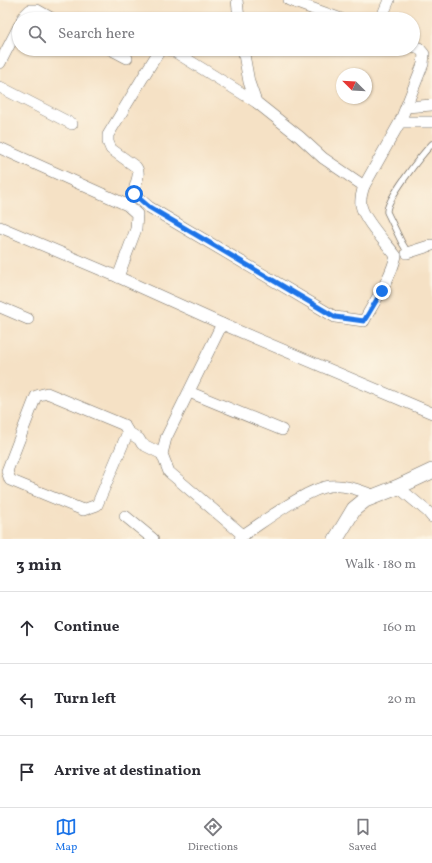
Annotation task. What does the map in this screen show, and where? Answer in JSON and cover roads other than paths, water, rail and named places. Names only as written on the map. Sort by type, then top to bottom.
[{"type":"street","points":[[237,0],[238,12]]},
{"type":"street","points":[[289,0],[322,12]]},
{"type":"street","points":[[385,12],[389,0]]},
{"type":"street","points":[[28,12],[30,10],[37,10],[41,12]]},
{"type":"street","points":[[0,63],[12,40]]},
{"type":"street","points":[[156,56],[108,135],[108,142],[111,149],[136,167],[139,171],[134,186],[134,194],[149,207],[335,317],[364,321],[382,291],[393,268],[396,256],[364,215],[361,205],[362,192],[400,122],[424,64],[424,54],[420,49]]},
{"type":"street","points":[[123,56],[127,58]]},
{"type":"street","points":[[182,56],[256,102],[300,137],[323,158],[364,186]]},
{"type":"street","points":[[244,56],[256,102]]},
{"type":"street","points":[[0,88],[72,124]]},
{"type":"street","points":[[406,107],[432,105]]},
{"type":"street","points":[[400,122],[432,122]]},
{"type":"street","points":[[0,148],[127,205],[137,214],[136,230],[118,277]]},
{"type":"street","points":[[0,227],[118,277],[222,324],[432,413]]},
{"type":"street","points":[[408,253],[432,245]]},
{"type":"street","points":[[0,307],[28,319]]},
{"type":"street","points":[[222,324],[166,438],[162,454],[169,472],[242,537],[310,492],[330,485],[354,488],[375,496]]},
{"type":"street","points":[[189,392],[282,430]]},
{"type":"street","points":[[126,437],[98,504],[83,510],[10,480],[7,471],[36,396],[47,393],[124,425],[126,437],[135,446],[142,444],[162,454]]},
{"type":"street","points":[[336,539],[354,508],[365,500],[432,471]]},
{"type":"street","points":[[398,486],[432,517]]},
{"type":"street","points":[[125,516],[153,539]]},
{"type":"lane","points":[[408,253],[387,212],[387,209],[400,185],[425,151],[432,144]]}]
